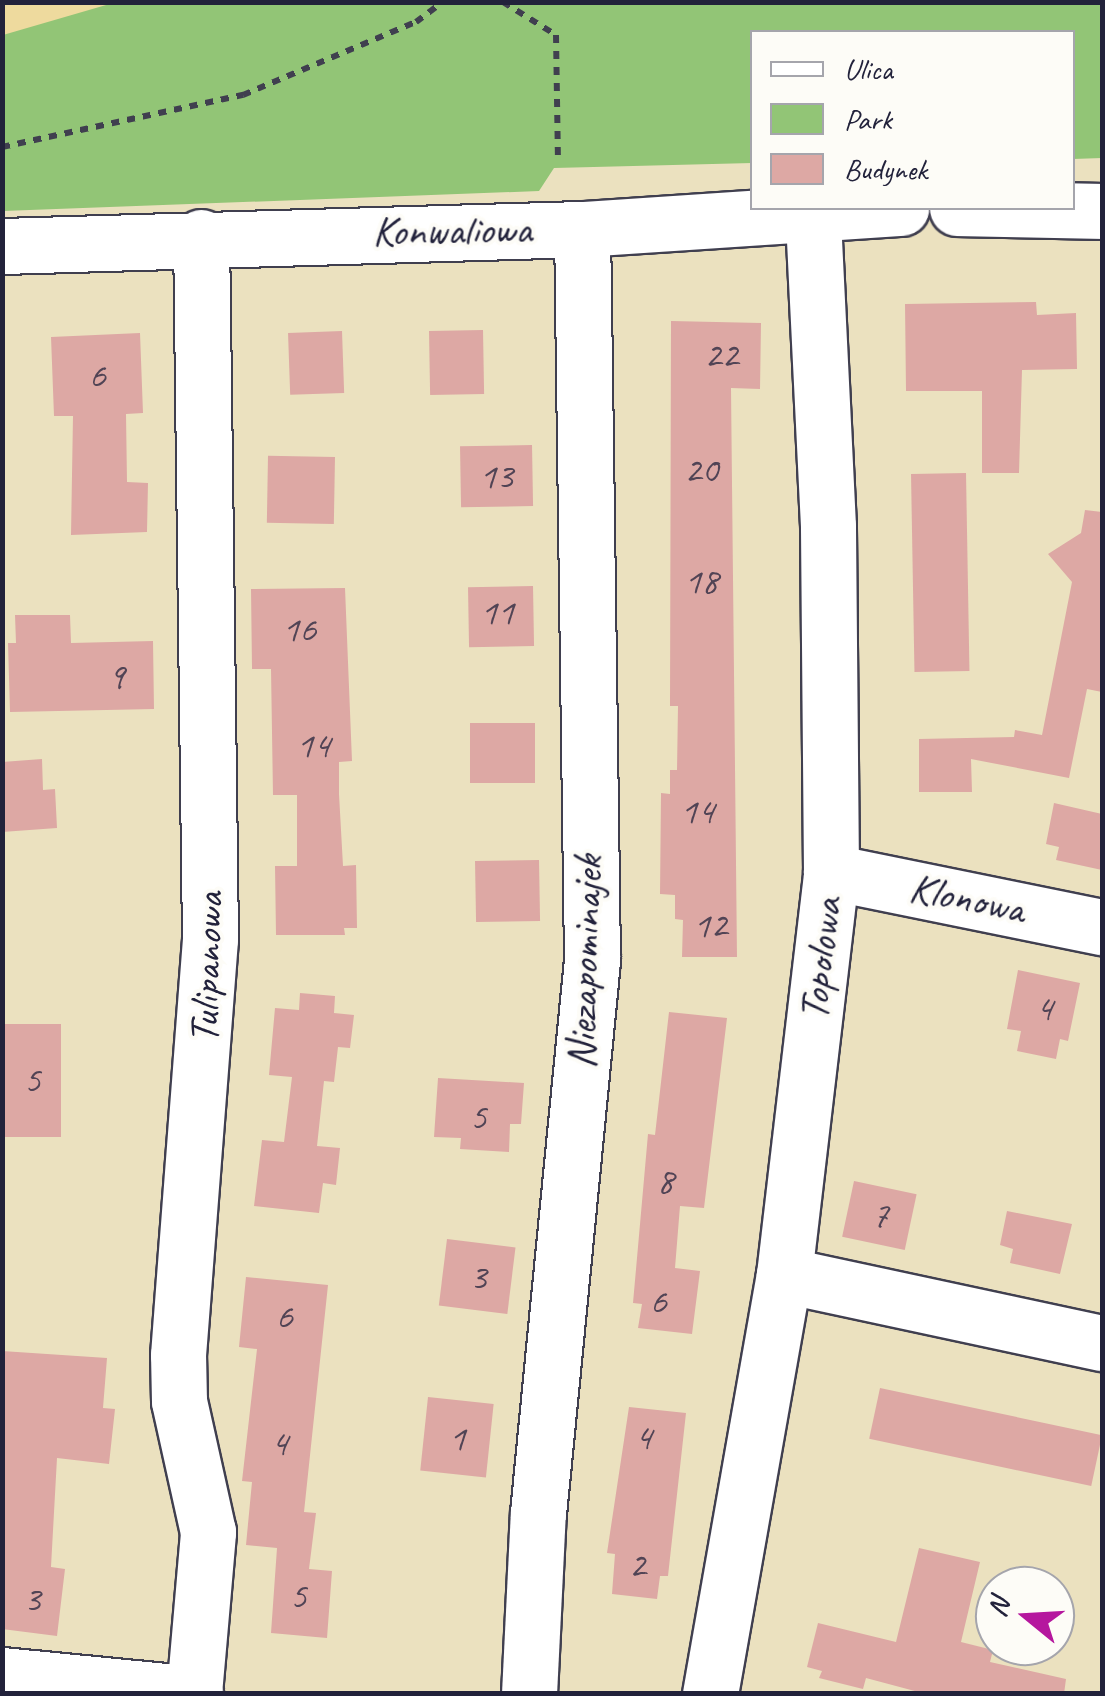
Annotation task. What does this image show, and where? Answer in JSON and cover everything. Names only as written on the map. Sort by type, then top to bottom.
[{"type":"street","name":"Konwaliowa","points":[[2,246],[582,228],[813,218],[883,210]]},
{"type":"street","points":[[1054,210],[1102,211]]},
{"type":"street","name":"Topolowa","points":[[710,1694],[784,1276],[831,872],[828,526],[813,218]]},
{"type":"street","name":"Niezapominajek","points":[[529,1694],[538,1513],[592,960],[582,228]]},
{"type":"street","name":"Tulipanowa","points":[[194,1694],[208,1532],[179,1401],[178,1355],[210,939],[201,237]]},
{"type":"street","name":"Klonowa","points":[[831,872],[1102,927]]},
{"type":"street","points":[[784,1276],[1102,1343]]},
{"type":"street","points":[[2,1675],[194,1694]]},
{"type":"path","points":[[2,147],[261,89],[416,22],[443,2]]},
{"type":"path","points":[[503,2],[556,35],[558,163]]},
{"type":"green space","points":[[2,3],[1102,3],[1102,158],[1075,159],[1075,30],[750,30],[750,163],[554,168],[539,191],[3,211]]},
{"type":"sand","points":[[3,2],[113,2],[113,3],[3,35]]},
{"type":"building","points":[[1036,302],[1037,315],[1076,313],[1077,369],[1022,370],[1019,473],[982,473],[982,391],[906,391],[905,304]]},
{"type":"building","points":[[671,321],[761,323],[760,389],[731,388],[737,957],[682,957],[683,920],[675,919],[675,895],[660,894],[661,793],[670,794],[670,770],[677,770],[678,706],[670,706]]},
{"type":"building","points":[[483,330],[484,394],[430,395],[429,331]]},
{"type":"building","points":[[342,331],[344,393],[290,395],[288,333]]},
{"type":"building","points":[[140,333],[143,413],[126,414],[127,482],[148,483],[147,532],[71,535],[73,416],[54,416],[51,337]]},
{"type":"building","points":[[532,445],[533,506],[461,507],[460,446]]},
{"type":"building","points":[[268,456],[335,457],[334,524],[267,523]]},
{"type":"building","points":[[966,473],[969,671],[914,672],[911,474]]},
{"type":"building","points":[[1085,510],[1102,512],[1102,692],[1087,689],[1069,778],[971,759],[972,792],[919,792],[919,739],[1014,737],[1015,730],[1042,735],[1072,582],[1048,554],[1081,533]]},
{"type":"building","points":[[533,586],[534,646],[469,647],[468,587]]},
{"type":"building","points":[[345,588],[352,761],[339,762],[339,794],[343,866],[356,865],[357,928],[344,928],[345,935],[276,935],[275,866],[297,866],[297,795],[273,795],[271,669],[252,669],[251,589]]},
{"type":"building","points":[[15,615],[70,615],[71,643],[153,641],[154,709],[10,712],[8,643],[16,643]]},
{"type":"building","points":[[470,723],[535,723],[535,783],[470,783]]},
{"type":"building","points":[[42,759],[43,790],[55,789],[57,828],[2,832],[2,762]]},
{"type":"building","points":[[1054,803],[1102,814],[1102,870],[1056,860],[1059,847],[1046,844]]},
{"type":"building","points":[[539,860],[540,921],[476,922],[475,861]]},
{"type":"building","points":[[1018,970],[1080,983],[1068,1041],[1060,1039],[1056,1059],[1017,1051],[1021,1031],[1007,1029]]},
{"type":"building","points":[[300,993],[335,996],[334,1013],[354,1015],[350,1048],[338,1047],[334,1082],[324,1081],[317,1146],[340,1148],[336,1185],[323,1183],[319,1213],[254,1206],[262,1140],[284,1142],[292,1077],[269,1075],[275,1008],[299,1010]]},
{"type":"building","points":[[669,1012],[727,1018],[704,1208],[680,1206],[675,1268],[700,1271],[692,1334],[638,1328],[642,1304],[633,1303],[648,1134],[655,1135]]},
{"type":"building","points":[[2,1024],[61,1024],[61,1137],[2,1137]]},
{"type":"building","points":[[438,1078],[524,1083],[521,1124],[510,1124],[509,1152],[460,1149],[461,1138],[434,1137]]},
{"type":"building","points":[[854,1181],[917,1194],[905,1250],[842,1237]]},
{"type":"building","points":[[1007,1211],[1072,1224],[1060,1274],[1010,1263],[1013,1249],[1000,1245]]},
{"type":"building","points":[[447,1239],[515,1247],[507,1314],[439,1306]]},
{"type":"building","points":[[246,1277],[328,1285],[304,1512],[316,1513],[309,1569],[332,1571],[327,1638],[271,1633],[277,1548],[246,1545],[252,1482],[242,1481],[257,1349],[239,1347]]},
{"type":"building","points":[[2,1351],[107,1358],[103,1408],[115,1409],[109,1464],[57,1458],[51,1567],[65,1569],[57,1636],[2,1629]]},
{"type":"building","points":[[880,1388],[1102,1435],[1091,1486],[869,1439]]},
{"type":"building","points":[[428,1397],[494,1404],[486,1477],[420,1471]]},
{"type":"building","points":[[629,1407],[686,1413],[668,1576],[660,1576],[657,1599],[612,1594],[615,1554],[607,1553]]},
{"type":"building","points":[[919,1548],[980,1562],[975,1566],[975,1583],[961,1642],[975,1646],[975,1666],[1008,1666],[1066,1679],[1064,1694],[926,1694],[866,1678],[863,1689],[819,1678],[822,1671],[807,1667],[818,1623],[896,1642]]}]
